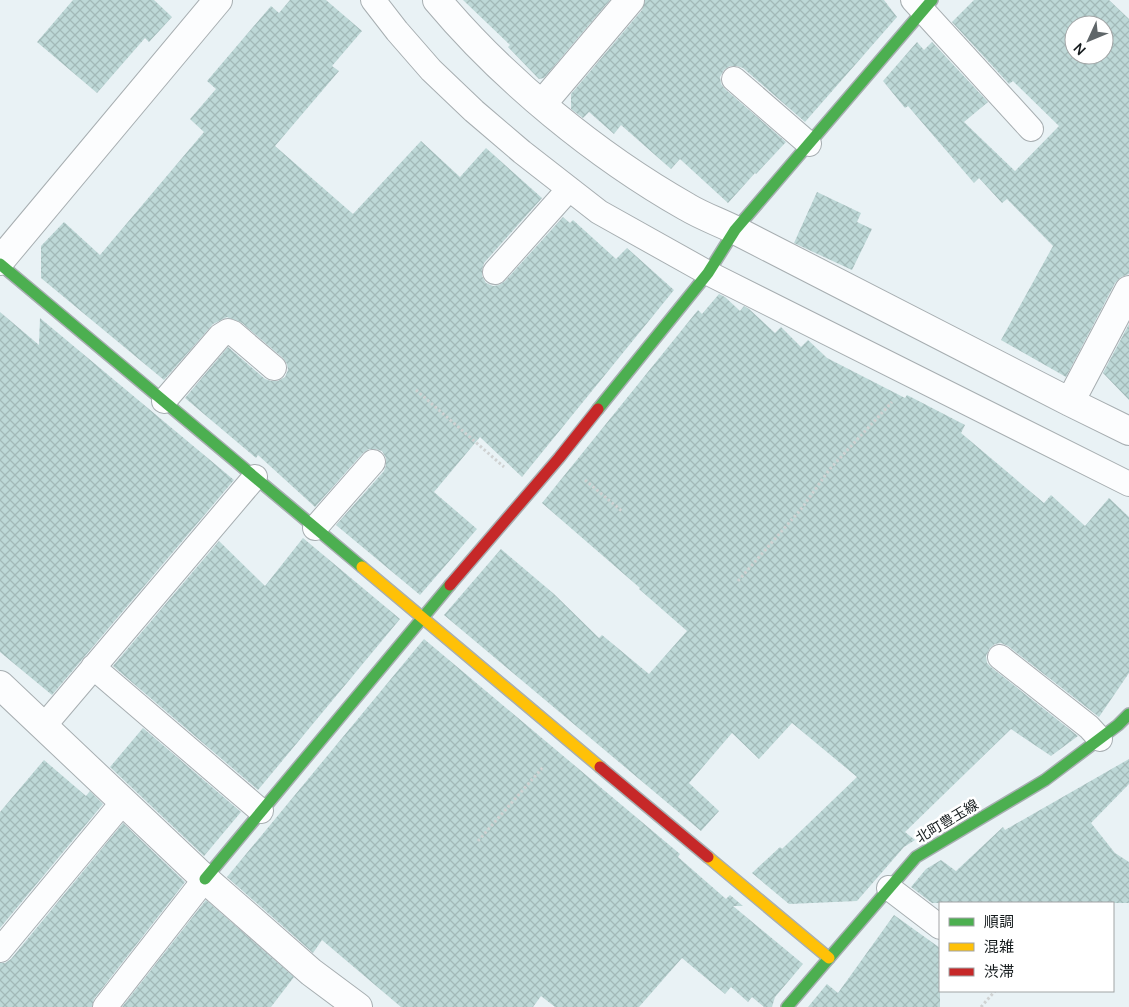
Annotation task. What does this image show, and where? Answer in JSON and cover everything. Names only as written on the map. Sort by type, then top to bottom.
[{"type":"street","points":[[542,104],[630,0]]},
{"type":"street","points":[[214,1],[0,263],[829,958]]},
{"type":"street","points":[[441,1],[495,62],[542,104],[610,158],[688,207],[1129,431]]},
{"type":"street","points":[[205,879],[422,617],[559,458],[708,273],[735,230],[809,144],[923,4]]},
{"type":"street","points":[[1070,402],[1129,290]]},
{"type":"street","points":[[0,685],[205,879],[311,972],[358,1007]]},
{"type":"street","name":"北町豊玉線","points":[[788,1007],[916,857],[1045,780],[1118,726],[1129,714]]},
{"type":"lane","points":[[373,0],[431,70],[494,128],[599,212],[708,273],[1129,484]]},
{"type":"lane","points":[[923,4],[1031,129]]},
{"type":"lane","points":[[734,79],[809,144]]},
{"type":"lane","points":[[495,272],[569,189]]},
{"type":"lane","points":[[164,401],[220,336],[228,332],[233,333],[274,368]]},
{"type":"lane","points":[[315,528],[373,462]]},
{"type":"lane","points":[[43,727],[255,477]]},
{"type":"lane","points":[[1000,657],[1089,727],[1100,739]]},
{"type":"lane","points":[[93,667],[261,811]]},
{"type":"lane","points":[[0,950],[123,802]]},
{"type":"lane","points":[[105,1007],[205,879]]},
{"type":"lane","points":[[889,888],[939,926]]},
{"type":"path","points":[[738,582],[802,508],[829,470],[916,377]]},
{"type":"path","points":[[416,390],[531,490]]},
{"type":"path","points":[[559,458],[623,512]]},
{"type":"path","points":[[478,841],[567,739]]},
{"type":"path","points":[[982,1007],[994,992]]},
{"type":"building","points":[[73,0],[154,0],[172,17],[149,42],[145,38],[97,93],[37,42]]},
{"type":"building","points":[[290,0],[326,0],[362,31],[332,66],[339,71],[275,146],[353,214],[421,141],[460,177],[486,148],[542,198],[484,263],[482,276],[486,283],[493,286],[505,281],[563,217],[570,223],[573,220],[616,259],[627,248],[674,290],[522,477],[480,437],[434,492],[477,529],[420,595],[336,525],[384,471],[386,458],[382,451],[369,449],[363,453],[315,507],[258,455],[256,458],[185,398],[228,347],[265,379],[278,381],[285,377],[288,370],[283,358],[242,323],[227,317],[213,324],[164,380],[41,278],[41,246],[64,222],[100,255],[204,132],[190,119],[216,89],[207,81],[271,6],[279,13]]},
{"type":"building","points":[[463,0],[610,0],[544,78],[539,79],[508,47],[510,45]]},
{"type":"building","points":[[645,0],[884,0],[897,17],[805,122],[743,68],[730,66],[724,70],[720,77],[721,84],[725,89],[786,142],[728,203],[680,159],[671,169],[621,125],[614,134],[589,112],[583,118],[571,109],[571,94],[642,10]]},
{"type":"building","points":[[974,0],[1109,0],[1129,19],[1129,274],[1121,277],[1115,283],[1066,377],[1001,340],[1053,246],[1007,199],[1002,203],[979,178],[974,183],[908,106],[905,108],[883,81],[917,42],[924,50],[932,42],[988,102],[964,122],[1015,171],[1059,126],[1013,81],[1009,84],[952,22]]},
{"type":"building","points":[[817,192],[861,213],[857,222],[872,229],[852,270],[794,243]]},
{"type":"building","points":[[719,294],[740,311],[744,306],[749,309],[775,333],[781,327],[801,347],[808,340],[827,358],[905,398],[907,395],[965,425],[961,433],[1044,503],[1051,495],[1085,526],[1109,498],[1129,517],[1129,673],[1099,717],[1008,646],[1001,643],[995,644],[990,648],[986,656],[987,663],[1078,736],[1051,756],[1011,729],[905,832],[915,840],[904,847],[857,901],[789,904],[752,873],[780,847],[782,849],[857,777],[792,723],[759,759],[732,733],[689,783],[719,811],[701,831],[444,615],[501,549],[554,594],[599,638],[602,635],[649,674],[687,631],[542,503],[698,310],[702,314]]},
{"type":"building","points":[[0,312],[39,345],[40,318],[234,480],[52,695],[0,652]]},
{"type":"building","points":[[1129,324],[1129,400],[1103,373]]},
{"type":"building","points":[[303,538],[400,619],[258,790],[113,666],[219,541],[265,586]]},
{"type":"building","points":[[424,639],[680,854],[678,857],[726,899],[730,895],[743,906],[733,906],[803,964],[775,997],[772,1007],[764,1007],[752,997],[748,1002],[731,987],[725,994],[682,958],[639,1007],[555,1007],[541,996],[533,1007],[401,1007],[322,940],[313,953],[227,877]]},
{"type":"building","points":[[143,728],[241,812],[204,856],[110,767]]},
{"type":"building","points":[[1129,759],[1129,784],[1091,823],[1115,853],[1129,862],[1129,903],[932,903],[911,887],[926,869],[941,860],[956,871],[1003,827],[1005,830]]},
{"type":"building","points":[[44,760],[86,796],[90,791],[103,804],[0,928],[0,812]]},
{"type":"building","points":[[123,823],[185,882],[94,999],[92,1007],[0,1007],[0,963],[5,963],[11,959]]},
{"type":"building","points":[[206,900],[294,977],[271,1007],[122,1007]]},
{"type":"building","points":[[894,915],[939,947],[940,1007],[808,1007],[827,984],[838,993]]},
{"type":"traffic: fast","points":[[598,409],[708,273],[735,230],[932,0]]},
{"type":"traffic: fast","points":[[0,264],[362,567]]},
{"type":"traffic: fast","points":[[205,879],[450,585]]},
{"type":"traffic: fast","points":[[787,1007],[916,857],[1045,780],[1118,725],[1129,714]]},
{"type":"traffic: slow","points":[[362,567],[600,767]]},
{"type":"traffic: slow","points":[[708,857],[829,958]]},
{"type":"traffic: jam","points":[[450,585],[559,458],[598,409]]},
{"type":"traffic: jam","points":[[600,767],[708,857]]}]
